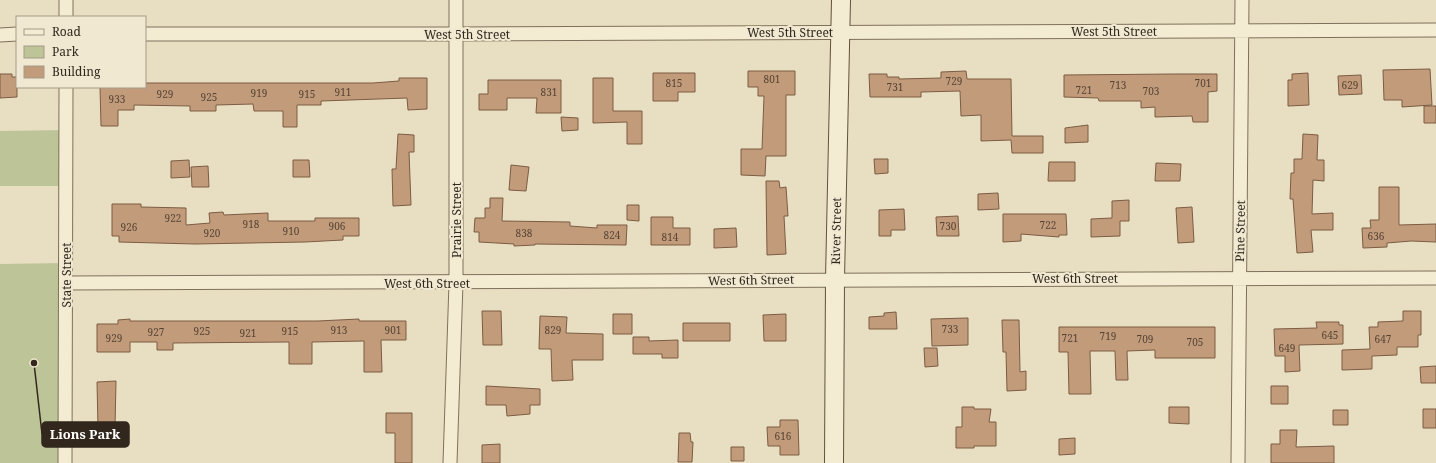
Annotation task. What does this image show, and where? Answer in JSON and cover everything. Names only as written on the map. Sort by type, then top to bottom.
[{"type":"street","points":[[66,0],[66,16]]},
{"type":"street","name":"Prairie Street","points":[[450,463],[456,283],[456,0]]},
{"type":"street","name":"River Street","points":[[834,463],[835,279],[841,0]]},
{"type":"street","name":"Pine Street","points":[[1238,463],[1242,0]]},
{"type":"street","name":"West 5th Street","points":[[146,34],[1436,30]]},
{"type":"street","points":[[0,35],[16,34]]},
{"type":"street","name":"State Street","points":[[65,463],[66,88]]},
{"type":"street","name":"West 6th Street","points":[[66,283],[456,283],[835,279],[1436,278]]},
{"type":"green space","points":[[68,130],[68,186],[0,186],[0,131]]},
{"type":"green space","points":[[67,263],[67,463],[0,463],[0,264]]},
{"type":"building","points":[[1430,69],[1432,105],[1402,107],[1402,100],[1384,100],[1383,70]]},
{"type":"building","points":[[748,71],[795,71],[795,95],[786,95],[786,156],[766,156],[765,176],[741,175],[741,149],[762,149],[764,96],[758,96],[758,87],[748,87]]},
{"type":"building","points":[[966,71],[967,79],[1011,79],[1012,136],[1043,136],[1043,153],[1012,153],[1011,140],[981,141],[981,115],[961,116],[960,91],[921,92],[921,97],[870,97],[869,74],[887,74],[887,77],[899,77],[899,79],[941,78],[941,72]]},
{"type":"building","points":[[653,73],[695,73],[695,92],[678,92],[678,101],[653,101]]},
{"type":"building","points":[[1308,73],[1309,105],[1288,106],[1288,80],[1292,80],[1292,74]]},
{"type":"building","points":[[0,74],[12,74],[12,77],[16,77],[17,97],[0,98]]},
{"type":"building","points":[[1217,74],[1217,91],[1208,92],[1208,122],[1193,122],[1192,116],[1155,117],[1155,107],[1141,108],[1141,101],[1099,101],[1098,98],[1064,97],[1064,75]]},
{"type":"building","points":[[1361,75],[1362,94],[1339,95],[1338,76]]},
{"type":"building","points":[[399,78],[427,78],[427,109],[408,110],[407,98],[321,101],[321,105],[297,105],[297,127],[283,127],[283,111],[254,111],[253,104],[216,105],[216,111],[190,111],[190,106],[134,105],[134,110],[118,110],[118,126],[101,126],[100,88],[146,88],[146,83],[373,83],[399,81]]},
{"type":"building","points":[[593,78],[613,78],[613,111],[642,111],[642,144],[627,144],[627,122],[593,123]]},
{"type":"building","points":[[488,80],[561,80],[561,113],[536,113],[537,98],[507,98],[507,110],[479,110],[479,94],[488,94]]},
{"type":"building","points":[[1424,106],[1436,106],[1436,123],[1424,123]]},
{"type":"building","points":[[561,117],[578,118],[578,130],[562,131]]},
{"type":"building","points":[[1088,125],[1088,142],[1065,143],[1065,128]]},
{"type":"building","points":[[398,134],[414,135],[414,152],[409,152],[411,205],[393,206],[392,169],[396,169]]},
{"type":"building","points":[[1303,134],[1318,135],[1317,160],[1324,160],[1324,181],[1313,180],[1312,214],[1333,213],[1333,230],[1311,230],[1313,252],[1297,253],[1293,199],[1290,199],[1291,173],[1294,173],[1294,159],[1302,159]]},
{"type":"building","points":[[874,159],[888,159],[888,173],[875,174]]},
{"type":"building","points":[[189,160],[190,177],[171,178],[171,161]]},
{"type":"building","points":[[293,160],[309,160],[310,177],[293,177]]},
{"type":"building","points":[[1049,162],[1075,162],[1075,181],[1048,181]]},
{"type":"building","points":[[1156,163],[1181,164],[1180,181],[1155,181]]},
{"type":"building","points":[[511,165],[529,167],[526,191],[509,190]]},
{"type":"building","points":[[208,166],[209,187],[192,187],[191,167]]},
{"type":"building","points":[[766,181],[779,181],[780,188],[786,187],[788,216],[784,216],[786,254],[767,255]]},
{"type":"building","points":[[1379,187],[1399,187],[1399,225],[1436,224],[1436,242],[1411,241],[1387,243],[1387,247],[1363,248],[1362,228],[1371,228],[1370,220],[1379,220]]},
{"type":"building","points":[[998,193],[999,209],[978,210],[978,194]]},
{"type":"building","points":[[490,198],[503,198],[502,221],[570,222],[570,226],[597,228],[597,225],[627,225],[626,245],[535,244],[514,246],[514,244],[479,242],[479,232],[474,232],[475,218],[485,218],[485,208],[490,208]]},
{"type":"building","points":[[1129,200],[1129,221],[1120,221],[1120,236],[1091,237],[1091,219],[1112,218],[1112,201]]},
{"type":"building","points":[[112,204],[141,204],[141,207],[186,208],[186,225],[210,223],[209,213],[223,212],[224,215],[268,213],[268,221],[315,221],[315,218],[359,218],[359,236],[343,236],[343,240],[305,242],[195,244],[119,242],[119,236],[112,236]]},
{"type":"building","points":[[627,205],[639,205],[639,221],[627,220]]},
{"type":"building","points":[[1192,207],[1194,242],[1178,243],[1176,208]]},
{"type":"building","points":[[904,209],[905,230],[891,230],[891,236],[879,236],[879,210]]},
{"type":"building","points":[[1003,214],[1066,214],[1067,235],[1059,235],[1059,237],[1021,234],[1021,241],[1003,242]]},
{"type":"building","points":[[958,216],[959,236],[937,236],[936,217]]},
{"type":"building","points":[[651,217],[673,217],[673,228],[690,228],[690,245],[651,245]]},
{"type":"building","points":[[736,228],[737,247],[714,248],[714,229]]},
{"type":"building","points":[[482,311],[501,311],[502,345],[483,345]]},
{"type":"building","points":[[1403,311],[1421,311],[1421,335],[1418,335],[1418,347],[1397,347],[1397,355],[1372,356],[1372,369],[1342,370],[1342,350],[1370,349],[1369,327],[1378,327],[1378,322],[1403,321]]},
{"type":"building","points":[[896,312],[897,329],[869,329],[869,317],[884,316],[884,313]]},
{"type":"building","points":[[613,314],[632,314],[632,334],[613,334]]},
{"type":"building","points":[[786,314],[786,341],[764,341],[763,315]]},
{"type":"building","points":[[540,316],[567,317],[566,333],[603,334],[603,360],[572,360],[573,380],[552,381],[551,349],[539,349]]},
{"type":"building","points":[[968,318],[968,345],[932,346],[931,319]]},
{"type":"building","points":[[130,319],[130,321],[318,321],[359,319],[359,321],[406,321],[406,340],[381,340],[382,372],[364,372],[364,341],[312,342],[312,364],[289,364],[289,342],[173,343],[173,350],[157,350],[157,342],[130,342],[130,352],[97,352],[97,324],[118,324],[118,320]]},
{"type":"building","points":[[1002,320],[1019,320],[1020,372],[1026,371],[1026,390],[1007,391],[1006,352],[1003,352]]},
{"type":"building","points":[[1316,322],[1339,322],[1339,325],[1343,325],[1343,344],[1299,345],[1300,371],[1285,372],[1285,356],[1275,356],[1274,329],[1317,328]]},
{"type":"building","points":[[683,323],[730,323],[730,341],[683,341]]},
{"type":"building","points":[[1059,327],[1215,327],[1215,358],[1155,358],[1155,350],[1127,351],[1128,380],[1116,380],[1115,351],[1090,351],[1091,394],[1069,394],[1068,352],[1059,352]]},
{"type":"building","points":[[633,337],[649,337],[649,341],[678,340],[678,358],[662,358],[662,354],[633,354]]},
{"type":"building","points":[[924,348],[937,348],[938,366],[925,367]]},
{"type":"building","points":[[1436,366],[1436,383],[1421,383],[1420,367]]},
{"type":"building","points":[[116,381],[115,428],[98,428],[97,382]]},
{"type":"building","points":[[486,386],[540,389],[540,405],[530,405],[530,414],[507,416],[506,405],[486,405]]},
{"type":"building","points":[[1271,386],[1288,386],[1288,404],[1271,404]]},
{"type":"building","points":[[962,407],[991,409],[989,422],[996,422],[996,446],[956,448],[956,427],[962,427]]},
{"type":"building","points":[[1169,407],[1189,407],[1189,424],[1169,423]]},
{"type":"building","points":[[1423,409],[1436,409],[1436,428],[1423,428]]},
{"type":"building","points":[[1333,410],[1348,410],[1348,425],[1333,425]]},
{"type":"building","points":[[386,413],[412,413],[412,463],[395,463],[395,433],[386,433]]},
{"type":"building","points":[[780,420],[798,420],[799,455],[780,455],[780,446],[768,446],[767,427],[780,427]]},
{"type":"building","points":[[1280,430],[1297,430],[1296,447],[1334,446],[1334,463],[1271,463],[1271,444],[1280,444]]},
{"type":"building","points":[[679,433],[690,433],[691,442],[693,442],[692,462],[678,462]]},
{"type":"building","points":[[1075,438],[1075,454],[1059,455],[1059,439]]},
{"type":"building","points":[[500,444],[500,463],[482,463],[482,445]]},
{"type":"building","points":[[731,447],[744,447],[744,461],[731,461]]},
{"type":"place","name":"Lions Park","points":[[34,363]]}]
